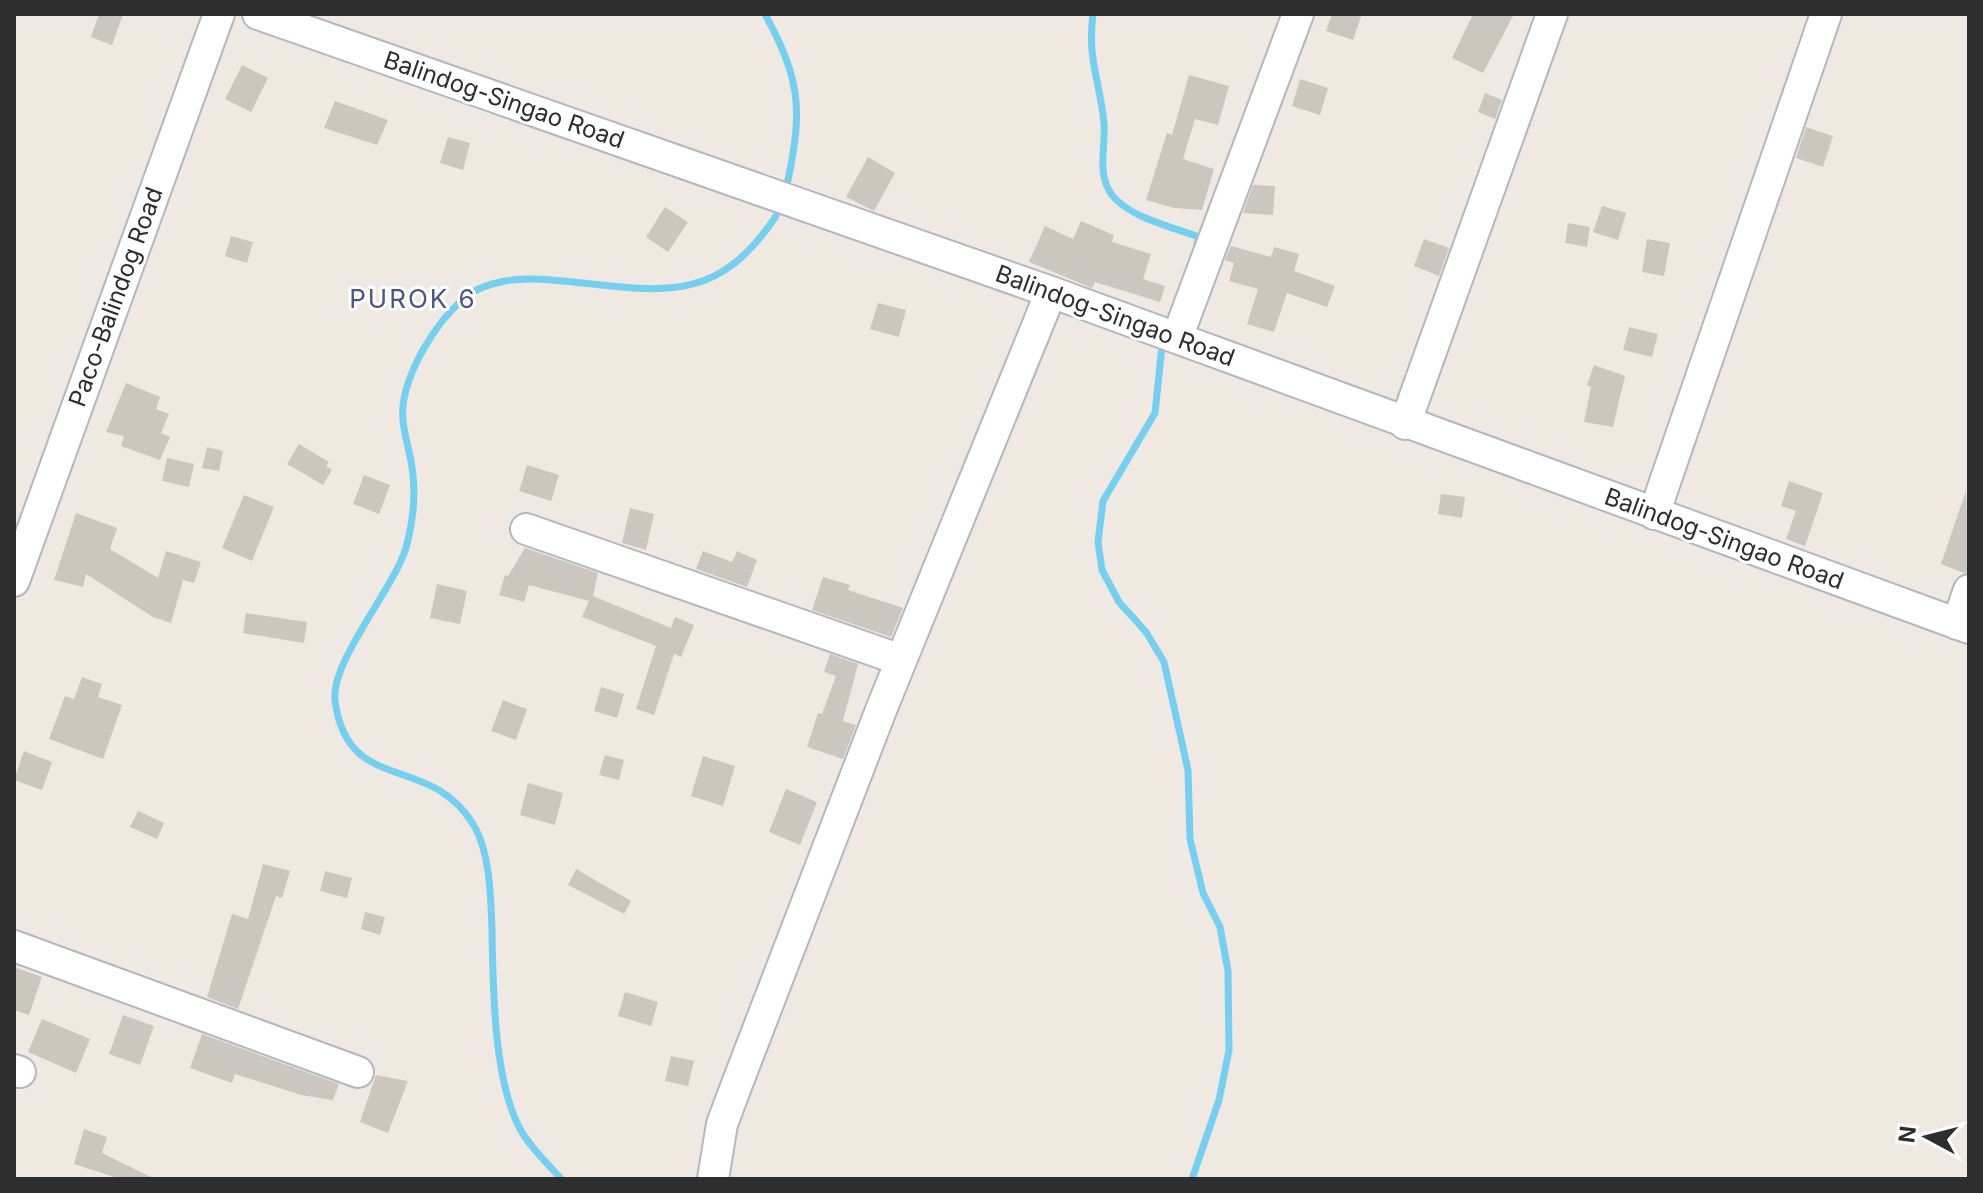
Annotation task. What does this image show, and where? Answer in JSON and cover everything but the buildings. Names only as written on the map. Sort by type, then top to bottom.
[{"type":"street","name":"Paco-Balindog Road","points":[[14,581],[219,14]]},
{"type":"street","name":"Balindog-Singao Road","points":[[258,14],[1051,292],[1963,626]]},
{"type":"street","points":[[1177,338],[1298,14]]},
{"type":"street","points":[[1405,424],[1552,14]]},
{"type":"street","points":[[1654,514],[1826,14]]},
{"type":"street","points":[[713,1179],[722,1124],[901,660],[1051,292]]},
{"type":"street","points":[[526,529],[901,660]]},
{"type":"street","points":[[1963,626],[1969,590]]},
{"type":"street","points":[[14,946],[358,1072]]},
{"type":"waterway","points":[[765,14],[785,57],[795,94],[796,133],[788,180]]},
{"type":"waterway","points":[[1093,14],[1093,58],[1104,123],[1103,169],[1107,187],[1130,210],[1199,237],[1197,244]]},
{"type":"waterway","points":[[561,1179],[525,1137],[506,1093],[494,1008],[491,904],[479,835],[455,802],[435,788],[373,763],[356,750],[343,731],[335,701],[336,685],[352,647],[406,548],[414,487],[403,406],[416,363],[452,310],[476,290],[514,280],[635,288],[687,285],[711,278],[733,264],[776,216]]},
{"type":"waterway","points":[[1162,346],[1155,413],[1103,501],[1098,542],[1102,570],[1119,602],[1146,632],[1164,662],[1188,770],[1190,839],[1203,893],[1220,927],[1228,971],[1229,1050],[1219,1100],[1192,1179]]},
{"type":"district","name":"PUROK 6","points":[[413,299]]}]
